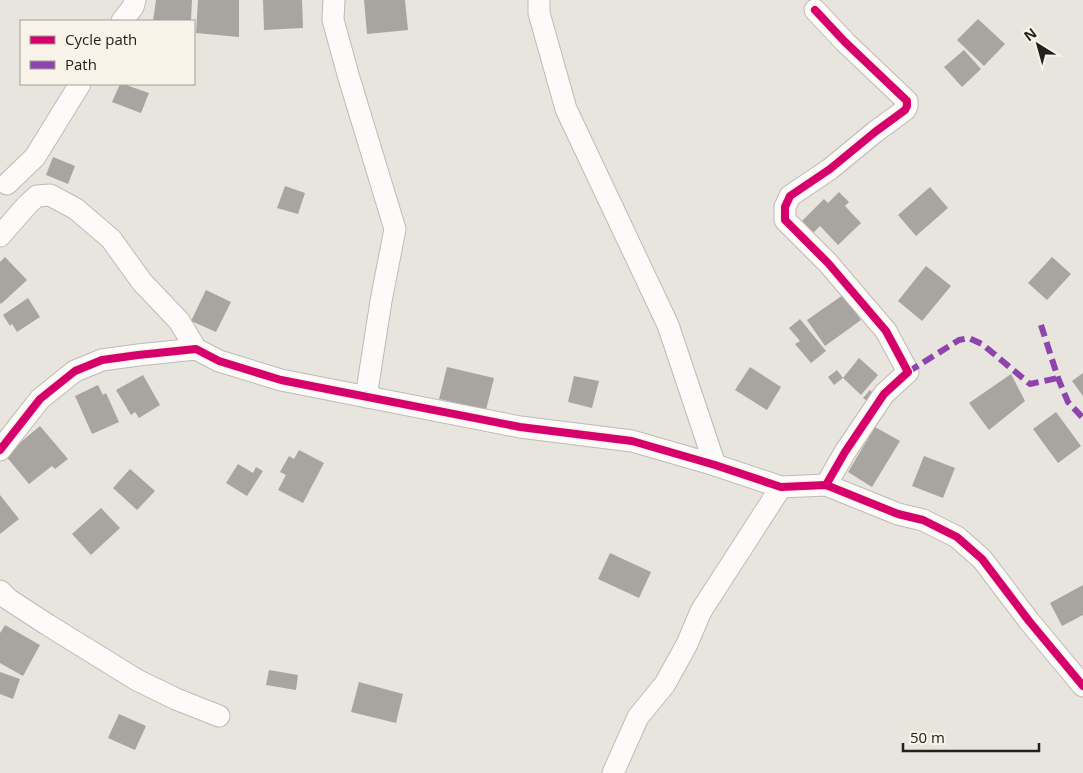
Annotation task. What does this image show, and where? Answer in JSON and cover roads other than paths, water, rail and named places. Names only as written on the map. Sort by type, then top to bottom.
[{"type":"street","points":[[123,20],[133,7],[135,0]]},
{"type":"street","points":[[334,0],[333,20],[395,229],[381,300],[366,397]]},
{"type":"street","points":[[539,0],[539,13],[566,109],[668,324],[715,465]]},
{"type":"street","points":[[816,10],[845,42],[907,101],[905,110],[830,169],[790,196],[785,207],[785,220],[828,263],[886,331],[908,372],[884,394],[845,452],[826,485]]},
{"type":"street","points":[[28,204],[3,181],[35,158],[79,85]]},
{"type":"street","points":[[0,236],[37,196],[50,196],[76,209],[111,239],[142,282],[179,321],[196,349],[219,361],[281,380],[520,427],[632,441],[715,465],[781,487],[826,485],[898,514],[923,520],[957,537],[982,559],[1029,621],[1083,686]]},
{"type":"street","points":[[0,450],[40,399],[75,372],[102,360],[196,349]]},
{"type":"street","points":[[613,773],[638,717],[665,684],[687,644],[700,611],[781,487]]},
{"type":"street","points":[[0,591],[8,599],[48,625],[137,680],[176,699],[220,716]]}]
